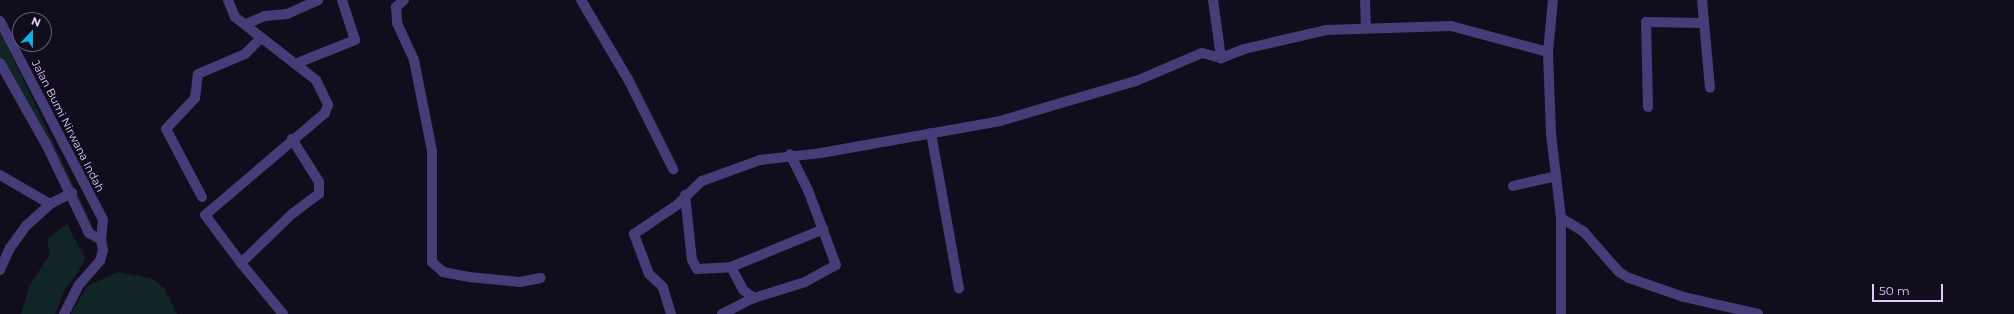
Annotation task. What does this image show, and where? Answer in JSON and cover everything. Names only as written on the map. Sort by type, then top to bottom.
[{"type":"street","points":[[228,0],[232,14],[246,24],[257,36],[316,80],[328,105],[325,113],[292,139],[205,215],[241,263],[283,314]]},
{"type":"street","points":[[246,24],[265,16],[287,14],[318,0]]},
{"type":"street","points":[[295,64],[355,40],[342,0]]},
{"type":"street","points":[[404,0],[396,7],[397,23],[414,60],[432,151],[432,262],[443,272],[469,277],[520,282],[541,278]]},
{"type":"street","points":[[581,0],[628,79],[673,169]]},
{"type":"street","points":[[1213,0],[1221,58]]},
{"type":"street","points":[[1365,0],[1366,28]]},
{"type":"street","points":[[1552,0],[1548,52],[1556,176],[1561,218],[1561,314]]},
{"type":"street","points":[[1702,0],[1710,88]]},
{"type":"street","name":"Jalan Bumi Nirwana Indah","points":[[0,21],[103,220],[100,240]]},
{"type":"street","points":[[1648,107],[1646,22],[1704,23]]},
{"type":"street","points":[[672,314],[663,287],[649,274],[634,234],[677,205],[685,195],[702,181],[760,160],[790,154],[821,153],[1000,121],[1136,81],[1202,53],[1221,58],[1244,49],[1326,30],[1451,26],[1548,52]]},
{"type":"street","points":[[202,197],[166,129],[195,98],[198,74],[245,54],[257,36]]},
{"type":"street","points":[[0,63],[72,193],[89,232],[100,240],[100,261],[78,286],[64,314]]},
{"type":"street","points":[[931,133],[959,289]]},
{"type":"street","points":[[241,263],[322,189],[292,139]]},
{"type":"street","points":[[722,314],[754,298],[833,270],[833,251],[790,154]]},
{"type":"street","points":[[0,176],[50,204]]},
{"type":"street","points":[[1513,186],[1556,176]]},
{"type":"street","points":[[0,270],[10,248],[50,204],[72,193]]},
{"type":"street","points":[[685,195],[694,266],[705,270],[731,267],[824,229]]},
{"type":"street","points":[[1561,218],[1584,232],[1619,272],[1629,278],[1684,297],[1758,314]]},
{"type":"street","points":[[731,267],[743,290],[754,298]]},
{"type":"green space","points":[[0,31],[91,222],[89,230],[0,61]]},
{"type":"green space","points":[[67,224],[85,258],[79,271],[65,289],[55,314],[21,314],[29,286],[50,254],[47,239]]},
{"type":"green space","points":[[118,272],[151,278],[164,288],[177,314],[71,314],[87,286]]}]
